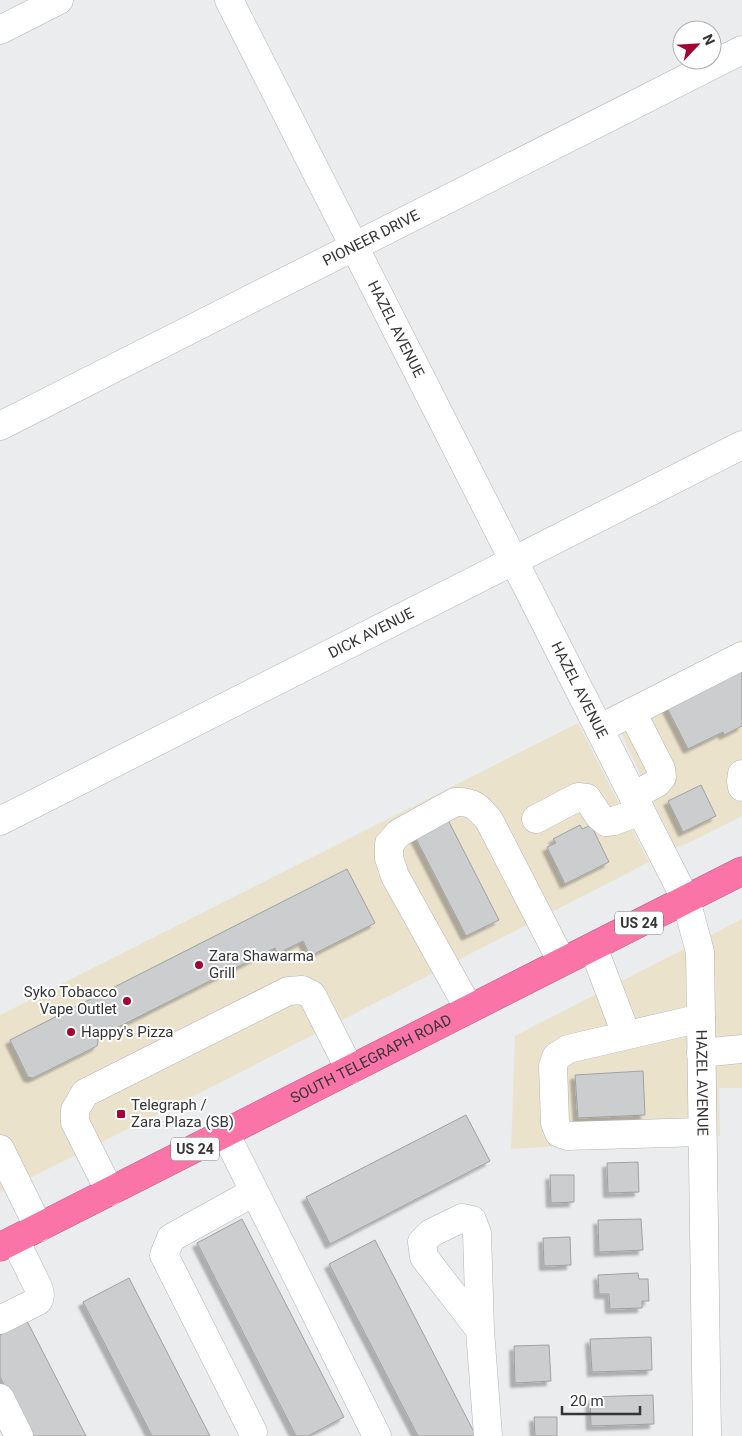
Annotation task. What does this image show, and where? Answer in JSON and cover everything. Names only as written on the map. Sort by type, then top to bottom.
[{"type":"highway","name":"SOUTH TELEGRAPH ROAD","points":[[7,1244],[742,871]]},
{"type":"street","points":[[0,30],[59,0]]},
{"type":"street","name":"HAZEL AVENUE","points":[[229,0],[686,900],[700,952],[708,1436]]},
{"type":"street","name":"PIONEER DRIVE","points":[[0,426],[742,50]]},
{"type":"street","name":"DICK AVENUE","points":[[0,821],[742,445]]},
{"type":"street","points":[[599,729],[742,656]]},
{"type":"street","points":[[536,820],[578,797],[587,798],[599,816],[606,822],[614,821],[637,803],[657,783],[662,777],[661,769],[632,712]]},
{"type":"street","points":[[742,774],[742,787]]},
{"type":"street","points":[[469,1009],[396,876],[389,858],[389,844],[399,833],[456,802],[466,801],[476,805],[489,820],[562,962]]},
{"type":"street","points":[[593,947],[626,1034]]},
{"type":"street","points":[[110,1192],[75,1122],[75,1110],[85,1093],[288,991],[302,990],[312,995],[350,1070]]},
{"type":"street","points":[[701,1018],[568,1049],[556,1057],[553,1066],[555,1123],[559,1133],[567,1136],[702,1132]]},
{"type":"street","points":[[701,1053],[742,1049]]},
{"type":"street","points":[[225,1134],[377,1436]]},
{"type":"street","points":[[0,1149],[39,1228]]},
{"type":"street","points":[[253,1432],[164,1256],[171,1238],[254,1192]]},
{"type":"street","points":[[0,1320],[38,1300],[40,1297],[38,1287],[7,1244]]},
{"type":"street","points":[[480,1330],[488,1436]]},
{"type":"street","points":[[0,1398],[19,1436]]},
{"type":"shaded area","points":[[742,640],[742,816],[675,848],[609,707]]},
{"type":"shaded area","points":[[578,723],[649,862],[202,1092],[0,1193],[0,1015]]},
{"type":"shaded area","points":[[742,919],[742,1088],[719,1088],[720,1136],[511,1149],[515,1036]]},
{"type":"building","points":[[742,668],[742,726],[724,735],[723,732],[688,749],[666,706]]},
{"type":"building","points":[[701,785],[716,816],[683,832],[668,801]]},
{"type":"building","points":[[447,818],[499,920],[466,936],[414,835]]},
{"type":"building","points":[[580,825],[582,829],[591,825],[609,862],[565,884],[547,847],[556,843],[553,839]]},
{"type":"building","points":[[347,869],[375,923],[310,956],[303,941],[281,952],[276,951],[275,948],[97,1038],[97,1046],[33,1078],[28,1077],[10,1040]]},
{"type":"building","points":[[643,1071],[645,1115],[578,1118],[575,1075]]},
{"type":"building","points":[[466,1115],[490,1161],[330,1244],[306,1197]]},
{"type":"building","points":[[638,1162],[639,1192],[608,1193],[607,1163]]},
{"type":"building","points":[[550,1175],[574,1175],[574,1202],[551,1203]]},
{"type":"building","points":[[242,1219],[344,1417],[308,1436],[296,1436],[197,1243]]},
{"type":"building","points":[[641,1219],[643,1250],[599,1252],[598,1220]]},
{"type":"building","points":[[570,1237],[571,1265],[544,1266],[543,1238]]},
{"type":"building","points":[[375,1240],[476,1436],[418,1436],[329,1264]]},
{"type":"building","points":[[638,1273],[639,1279],[648,1279],[649,1301],[642,1301],[642,1308],[610,1309],[609,1294],[599,1294],[598,1275]]},
{"type":"building","points":[[129,1278],[210,1436],[152,1436],[83,1302]]},
{"type":"building","points":[[27,1321],[86,1436],[30,1436],[0,1377],[0,1335]]},
{"type":"building","points":[[651,1337],[652,1370],[592,1372],[590,1339]]},
{"type":"building","points":[[549,1345],[551,1381],[515,1383],[514,1346]]},
{"type":"building","points":[[653,1395],[654,1424],[591,1426],[590,1397]]},
{"type":"building","points":[[534,1417],[557,1417],[557,1436],[535,1436]]},
{"type":"place","name":"Zara Shawarma Grill","points":[[199,965]]},
{"type":"place","name":"Syko Tobacco Vape Outlet","points":[[127,1001]]},
{"type":"place","name":"Happy's Pizza","points":[[71,1032]]},
{"type":"place","name":"Telegraph / Zara Plaza (SB)","points":[[121,1114]]}]
